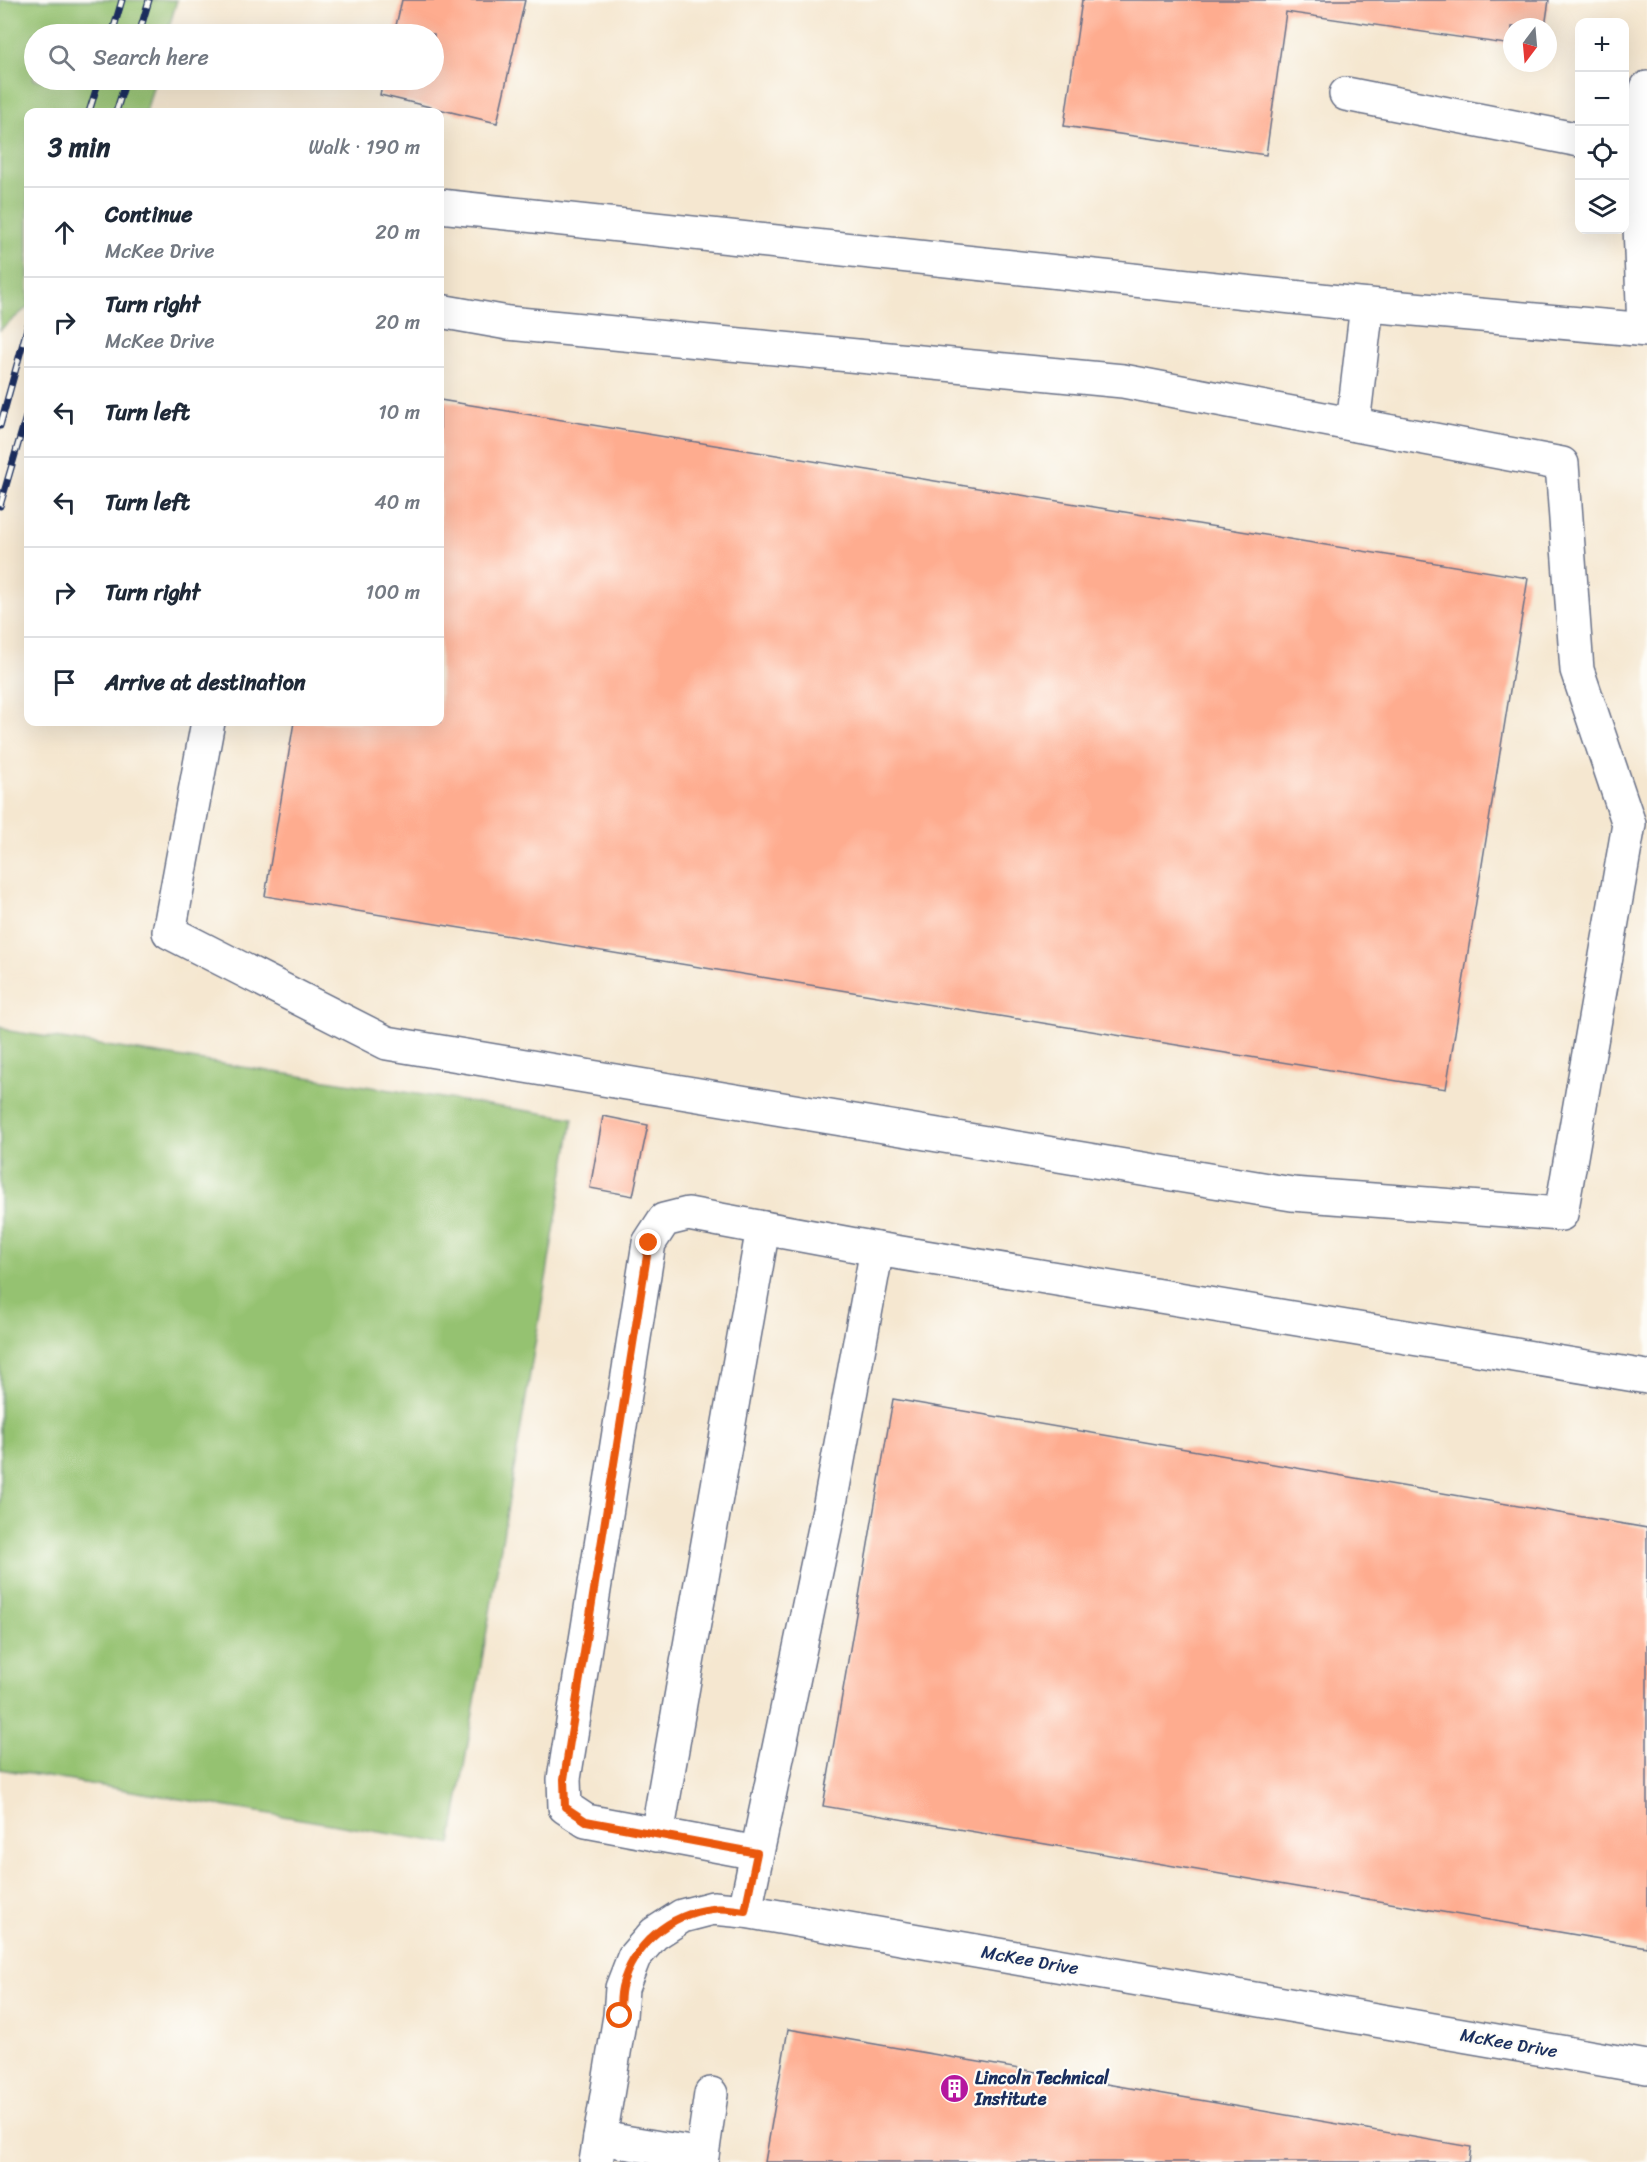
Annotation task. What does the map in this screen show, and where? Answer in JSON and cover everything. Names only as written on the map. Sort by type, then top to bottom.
[{"type":"lane","points":[[444,207],[1367,305],[1646,329],[1631,150],[1647,88]]},
{"type":"lane","points":[[1346,94],[1575,139]]},
{"type":"lane","points":[[1353,424],[1367,305]]},
{"type":"lane","points":[[207,726],[169,932],[387,1043],[1292,1194],[1561,1214],[1629,824],[1577,670],[1562,464],[1123,381],[520,325],[444,312]]},
{"type":"lane","points":[[757,1853],[586,1821],[565,1807],[564,1779],[649,1243],[664,1220],[688,1214],[877,1248],[1647,1377]]},
{"type":"lane","points":[[657,1835],[763,1227]]},
{"type":"lane","points":[[745,1911],[829,1509],[877,1248]]},
{"type":"lane","name":"McKee Drive","points":[[598,2150],[620,2016],[622,1988],[634,1957],[654,1934],[682,1916],[713,1908],[745,1911],[1647,2067]]},
{"type":"lane","points":[[598,2150],[702,2159],[711,2094]]},
{"type":"green space","points":[[0,0],[177,0],[170,24],[24,24],[24,90],[152,90],[147,108],[24,108],[24,310],[0,330]]},
{"type":"green space","points":[[0,1026],[9,1031],[573,1118],[451,1844],[0,1769]]},
{"type":"building","points":[[402,0],[525,0],[497,123],[444,110],[444,108],[434,108],[380,95],[381,90],[444,90],[444,24],[396,24]]},
{"type":"building","points":[[1082,0],[1549,0],[1546,18],[1503,18],[1503,44],[1286,12],[1266,155],[1064,126]]},
{"type":"building","points":[[444,401],[1528,578],[1446,1089],[265,896],[293,726],[444,726]]},
{"type":"building","points":[[603,1116],[648,1125],[633,1196],[590,1188]]},
{"type":"building","points":[[893,1399],[1647,1528],[1647,1947],[823,1806]]},
{"type":"building","name":"Lincoln Technical Institute","points":[[788,2029],[1471,2147],[1469,2162],[765,2162]]},
{"type":"railway","points":[[115,24],[122,0]]},
{"type":"railway","points":[[142,24],[149,0]]},
{"type":"railway","points":[[90,108],[96,90]]},
{"type":"railway","points":[[117,108],[123,90]]},
{"type":"railway","points":[[0,426],[24,339]]},
{"type":"railway","points":[[0,506],[24,424]]},
{"type":"place","name":"Lincoln Technical Institute","points":[[954,2088]]},
{"type":"route","points":[[620,2016],[622,1988],[634,1957],[654,1934],[682,1916],[713,1908],[745,1911],[757,1853],[586,1821],[565,1807],[564,1779],[649,1243]]}]
